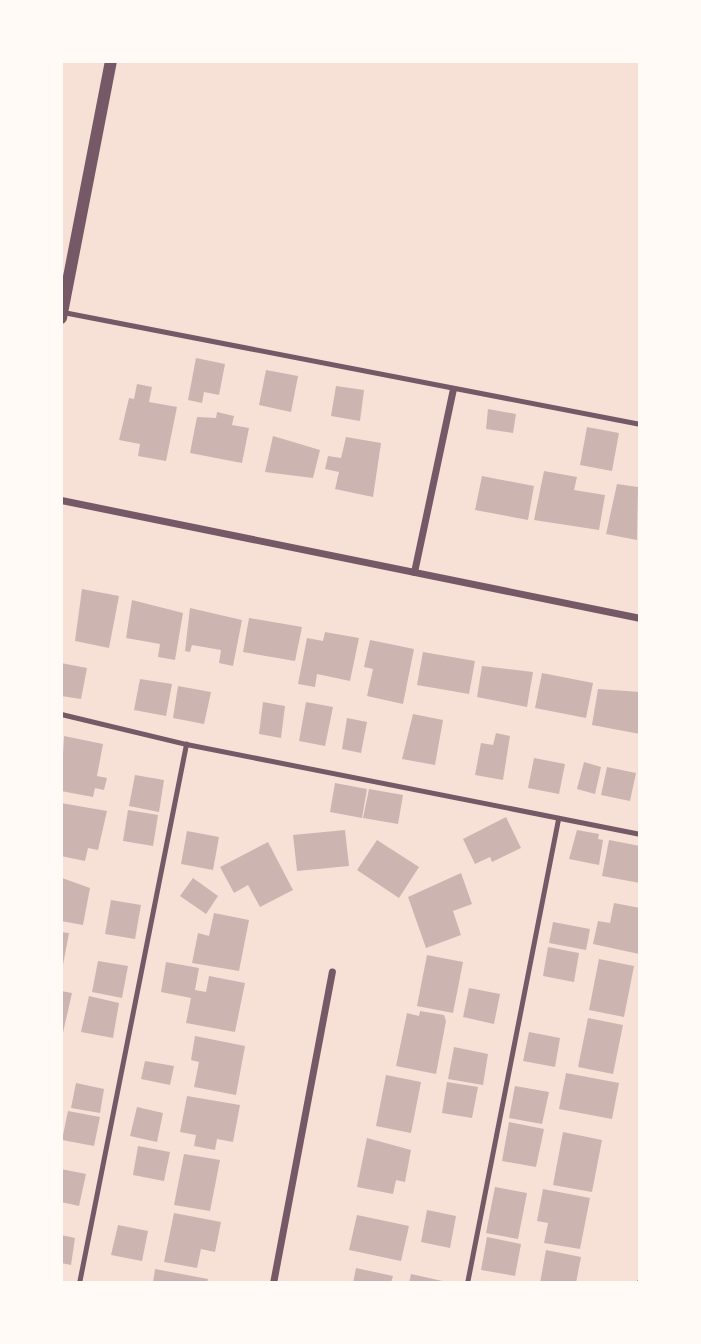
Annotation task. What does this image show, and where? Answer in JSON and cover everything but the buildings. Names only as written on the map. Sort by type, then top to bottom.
[{"type":"street","points":[[62,315],[111,61]]},
{"type":"street","points":[[414,572],[453,389]]},
{"type":"street","points":[[61,500],[640,618]]},
{"type":"street","points":[[273,1283],[332,972]]},
{"type":"lane","points":[[62,315],[640,424]]},
{"type":"lane","points":[[61,714],[186,744],[640,834]]},
{"type":"lane","points":[[79,1283],[186,744]]},
{"type":"lane","points":[[467,1283],[558,818]]}]
